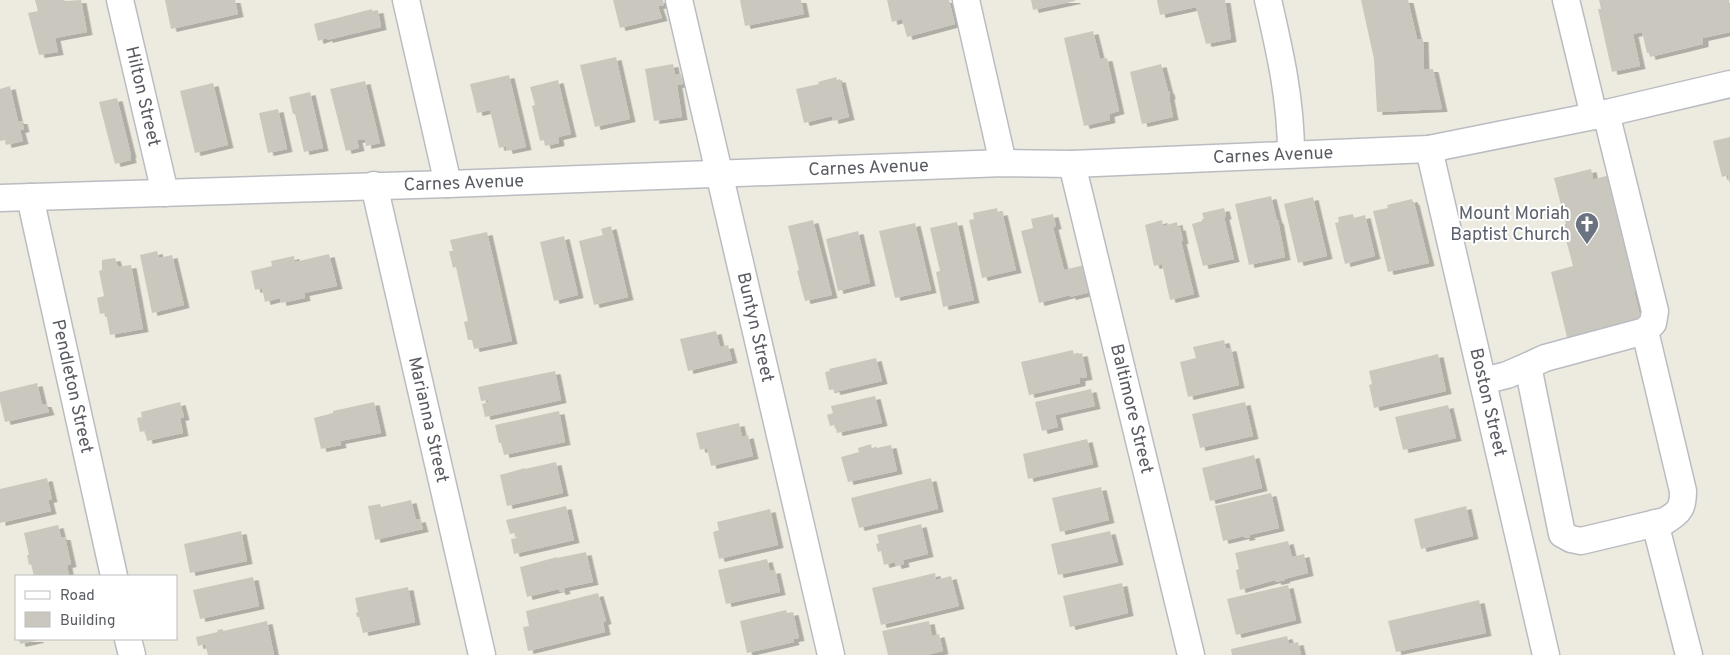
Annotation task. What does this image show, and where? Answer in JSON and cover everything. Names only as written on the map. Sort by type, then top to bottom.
[{"type":"street","name":"Hilton Street","points":[[120,0],[165,193]]},
{"type":"street","points":[[406,0],[448,184]]},
{"type":"street","name":"Buntyn Street","points":[[679,0],[831,655]]},
{"type":"street","points":[[966,0],[1003,163]]},
{"type":"street","points":[[1268,0],[1287,88],[1291,128],[1291,154]]},
{"type":"street","points":[[1483,380],[1507,375],[1545,358],[1645,331],[1654,323],[1655,311],[1566,0]]},
{"type":"street","name":"Carnes Avenue","points":[[0,198],[448,184],[1003,163],[1072,164],[1429,148],[1600,114],[1730,84]]},
{"type":"street","name":"Boston Street","points":[[1429,148],[1546,655]]},
{"type":"street","name":"Baltimore Street","points":[[1072,164],[1191,655]]},
{"type":"street","name":"Marianna Street","points":[[374,186],[482,655]]},
{"type":"street","name":"Pendleton Street","points":[[30,197],[114,575]]},
{"type":"street","points":[[1528,366],[1562,534],[1580,541],[1665,521],[1675,515],[1683,505],[1683,491],[1645,331]]},
{"type":"street","points":[[1654,524],[1688,655]]},
{"type":"street","points":[[128,640],[132,655]]},
{"type":"building","points":[[35,0],[81,0],[87,32],[55,38],[58,52],[39,55],[28,13],[38,11]]},
{"type":"building","points":[[165,0],[235,0],[238,14],[171,29]]},
{"type":"building","points":[[613,0],[663,0],[664,5],[658,6],[662,18],[620,28]]},
{"type":"building","points":[[740,0],[801,0],[804,14],[745,26]]},
{"type":"building","points":[[887,0],[949,0],[955,24],[907,37],[902,19],[892,22]]},
{"type":"building","points":[[1031,0],[1075,0],[1075,1],[1033,10]]},
{"type":"building","points":[[1157,0],[1225,0],[1231,39],[1206,44],[1196,7],[1160,15]]},
{"type":"building","points":[[1361,0],[1408,0],[1417,39],[1423,39],[1424,69],[1433,69],[1442,109],[1377,112],[1374,59]]},
{"type":"building","points":[[1599,0],[1729,0],[1730,32],[1703,38],[1703,44],[1650,57],[1649,53],[1647,53],[1642,32],[1633,34],[1640,66],[1612,72],[1598,9],[1601,9]]},
{"type":"building","points":[[372,9],[372,11],[378,10],[381,27],[318,41],[314,24]]},
{"type":"building","points":[[1093,31],[1100,59],[1107,58],[1119,111],[1109,114],[1110,120],[1084,126],[1064,38]]},
{"type":"building","points":[[616,57],[630,119],[595,127],[580,65]]},
{"type":"building","points":[[673,64],[675,75],[681,74],[683,84],[677,85],[682,117],[654,121],[645,69]]},
{"type":"building","points":[[1161,64],[1169,91],[1173,117],[1142,124],[1130,72]]},
{"type":"building","points":[[509,75],[526,147],[507,151],[506,146],[499,148],[490,110],[477,113],[470,84]]},
{"type":"building","points":[[836,77],[837,80],[840,79],[849,117],[833,121],[832,116],[804,123],[796,89],[819,84],[818,82]]},
{"type":"building","points":[[558,80],[571,134],[558,137],[559,143],[545,146],[544,140],[540,141],[532,106],[535,105],[530,87]]},
{"type":"building","points":[[365,81],[380,143],[366,146],[365,139],[357,140],[359,148],[346,151],[330,89]]},
{"type":"building","points":[[213,83],[228,145],[195,153],[180,91]]},
{"type":"building","points":[[10,86],[18,121],[22,121],[24,129],[20,130],[23,141],[6,145],[5,140],[0,141],[0,89]]},
{"type":"building","points":[[310,92],[323,148],[304,152],[289,97]]},
{"type":"building","points":[[117,98],[131,160],[115,164],[99,102]]},
{"type":"building","points":[[278,109],[287,149],[268,153],[259,113]]},
{"type":"building","points":[[1730,137],[1729,182],[1728,175],[1722,177],[1713,141]]},
{"type":"building","points":[[1591,169],[1594,183],[1595,179],[1606,176],[1612,180],[1637,290],[1634,291],[1642,324],[1568,341],[1551,272],[1573,266],[1562,225],[1566,224],[1554,178]]},
{"type":"building","points":[[1271,196],[1285,257],[1249,265],[1235,204]]},
{"type":"building","points":[[1313,197],[1327,256],[1298,263],[1284,204]]},
{"type":"building","points":[[1412,199],[1429,263],[1388,272],[1373,211],[1388,208],[1387,205]]},
{"type":"building","points":[[997,208],[998,213],[1002,212],[1016,270],[982,278],[969,220],[974,219],[973,213]]},
{"type":"building","points":[[1224,208],[1226,216],[1224,217],[1234,259],[1203,266],[1192,224],[1204,219],[1202,213]]},
{"type":"building","points":[[1053,214],[1056,226],[1053,227],[1064,270],[1084,265],[1091,292],[1039,303],[1021,231],[1033,228],[1031,219]]},
{"type":"building","points":[[1353,214],[1354,218],[1365,215],[1375,256],[1345,264],[1335,223],[1339,222],[1338,217]]},
{"type":"building","points":[[813,220],[832,295],[805,301],[788,226]]},
{"type":"building","points":[[1162,220],[1163,226],[1177,222],[1178,228],[1180,227],[1183,241],[1181,241],[1194,294],[1170,300],[1162,264],[1154,266],[1145,225]]},
{"type":"building","points":[[957,222],[974,300],[943,307],[936,272],[940,271],[930,228]]},
{"type":"building","points":[[915,223],[931,290],[895,298],[879,231]]},
{"type":"building","points":[[611,226],[628,297],[594,305],[579,241],[603,235],[601,229]]},
{"type":"building","points":[[858,231],[870,283],[838,291],[826,239]]},
{"type":"building","points":[[487,232],[512,341],[474,349],[472,340],[468,340],[464,322],[468,321],[456,267],[453,268],[449,251],[453,251],[450,240]]},
{"type":"building","points":[[564,236],[578,295],[554,301],[540,242]]},
{"type":"building","points":[[157,251],[159,258],[172,255],[184,305],[152,313],[140,255]]},
{"type":"building","points":[[329,254],[337,286],[304,293],[305,298],[281,303],[280,298],[265,302],[262,288],[255,290],[251,271],[272,266],[271,261],[294,256],[295,262]]},
{"type":"building","points":[[115,258],[118,267],[131,265],[143,329],[110,335],[106,313],[100,314],[97,298],[104,296],[99,271],[102,270],[102,260]]},
{"type":"building","points":[[716,331],[720,347],[728,345],[732,360],[688,371],[680,339]]},
{"type":"building","points":[[1224,340],[1226,349],[1231,348],[1239,385],[1188,397],[1180,362],[1196,358],[1193,347]]},
{"type":"building","points":[[1073,350],[1074,355],[1082,353],[1087,377],[1080,378],[1080,383],[1029,395],[1021,362]]},
{"type":"building","points":[[1438,354],[1446,391],[1374,408],[1369,385],[1372,384],[1369,371]]},
{"type":"building","points":[[876,358],[882,381],[835,392],[834,389],[829,390],[825,372],[830,371],[829,369]]},
{"type":"building","points":[[555,371],[561,400],[485,417],[482,404],[488,402],[488,400],[481,401],[478,387]]},
{"type":"building","points":[[37,383],[42,404],[46,404],[49,412],[5,422],[0,392]]},
{"type":"building","points":[[1091,389],[1095,406],[1055,415],[1058,427],[1042,431],[1035,402]]},
{"type":"building","points":[[875,396],[882,423],[837,433],[835,425],[830,426],[827,415],[833,413],[831,406]]},
{"type":"building","points":[[180,402],[184,417],[180,418],[183,433],[147,441],[145,431],[140,432],[137,418],[142,417],[141,412]]},
{"type":"building","points":[[374,402],[381,433],[340,441],[341,445],[321,449],[314,418],[333,413],[333,411]]},
{"type":"building","points":[[1245,402],[1253,436],[1200,448],[1192,414]]},
{"type":"building","points":[[1448,405],[1456,438],[1403,450],[1395,417]]},
{"type":"building","points":[[559,411],[565,442],[504,455],[495,425]]},
{"type":"building","points":[[739,423],[742,437],[748,435],[753,456],[711,466],[707,448],[700,450],[696,433]]},
{"type":"building","points":[[1087,439],[1093,464],[1028,479],[1023,454]]},
{"type":"building","points":[[871,444],[872,449],[891,445],[897,471],[848,482],[841,457],[859,452],[858,448]]},
{"type":"building","points":[[1254,455],[1262,488],[1210,501],[1202,468]]},
{"type":"building","points":[[556,462],[563,493],[507,506],[500,475]]},
{"type":"building","points":[[47,478],[52,499],[48,500],[51,511],[0,523],[0,489]]},
{"type":"building","points":[[931,478],[938,509],[859,528],[851,498]]},
{"type":"building","points":[[1101,487],[1109,520],[1060,532],[1052,498]]},
{"type":"building","points":[[1271,493],[1279,528],[1249,535],[1250,537],[1244,538],[1244,536],[1223,541],[1215,506]]},
{"type":"building","points":[[411,500],[416,520],[420,519],[423,529],[375,540],[368,506],[380,504],[381,507]]},
{"type":"building","points":[[566,506],[574,540],[514,554],[511,539],[517,538],[515,533],[510,534],[506,520]]},
{"type":"building","points":[[1466,506],[1473,536],[1421,549],[1414,519]]},
{"type":"building","points":[[770,509],[778,545],[719,559],[713,532],[719,530],[717,522]]},
{"type":"building","points":[[921,524],[928,554],[903,560],[904,564],[896,566],[895,562],[884,565],[881,551],[878,552],[876,544],[879,543],[877,535]]},
{"type":"building","points":[[58,525],[61,537],[65,537],[71,564],[67,565],[69,575],[34,575],[31,564],[29,565],[27,555],[29,555],[24,533]]},
{"type":"building","points":[[241,531],[247,561],[190,573],[184,544]]},
{"type":"building","points":[[1110,531],[1118,562],[1058,575],[1051,544]]},
{"type":"building","points":[[1288,541],[1292,557],[1304,554],[1308,573],[1240,590],[1236,570],[1239,569],[1235,553]]},
{"type":"building","points":[[586,552],[593,582],[564,588],[565,591],[560,592],[559,589],[527,597],[520,567],[557,557]]},
{"type":"building","points":[[767,559],[770,571],[775,570],[780,592],[726,604],[718,570]]},
{"type":"building","points":[[935,573],[936,580],[951,576],[959,606],[881,625],[872,588]]},
{"type":"building","points":[[253,577],[259,606],[200,619],[193,590]]},
{"type":"building","points":[[1122,583],[1128,613],[1070,627],[1063,596]]},
{"type":"building","points":[[1288,585],[1296,620],[1236,635],[1227,599]]},
{"type":"building","points":[[408,587],[415,622],[363,633],[359,617],[357,617],[356,613],[358,612],[355,598]]},
{"type":"building","points":[[598,593],[606,621],[603,622],[605,632],[528,651],[523,627],[529,626],[526,611]]},
{"type":"building","points":[[1479,600],[1486,633],[1396,652],[1388,621]]},
{"type":"building","points":[[786,610],[787,613],[793,612],[799,638],[793,639],[794,642],[747,653],[740,621]]},
{"type":"building","points":[[267,621],[274,655],[208,655],[205,644],[198,646],[196,637],[218,632],[217,630],[223,629],[223,631]]},
{"type":"building","points":[[929,621],[932,636],[939,634],[943,651],[927,655],[888,655],[882,631]]},
{"type":"building","points":[[1287,636],[1289,644],[1298,642],[1301,655],[1232,655],[1231,649]]},
{"type":"building","points":[[19,640],[38,640],[20,644]]},
{"type":"place","name":"Mount Moriah Baptist Church","points":[[1587,245]]}]
